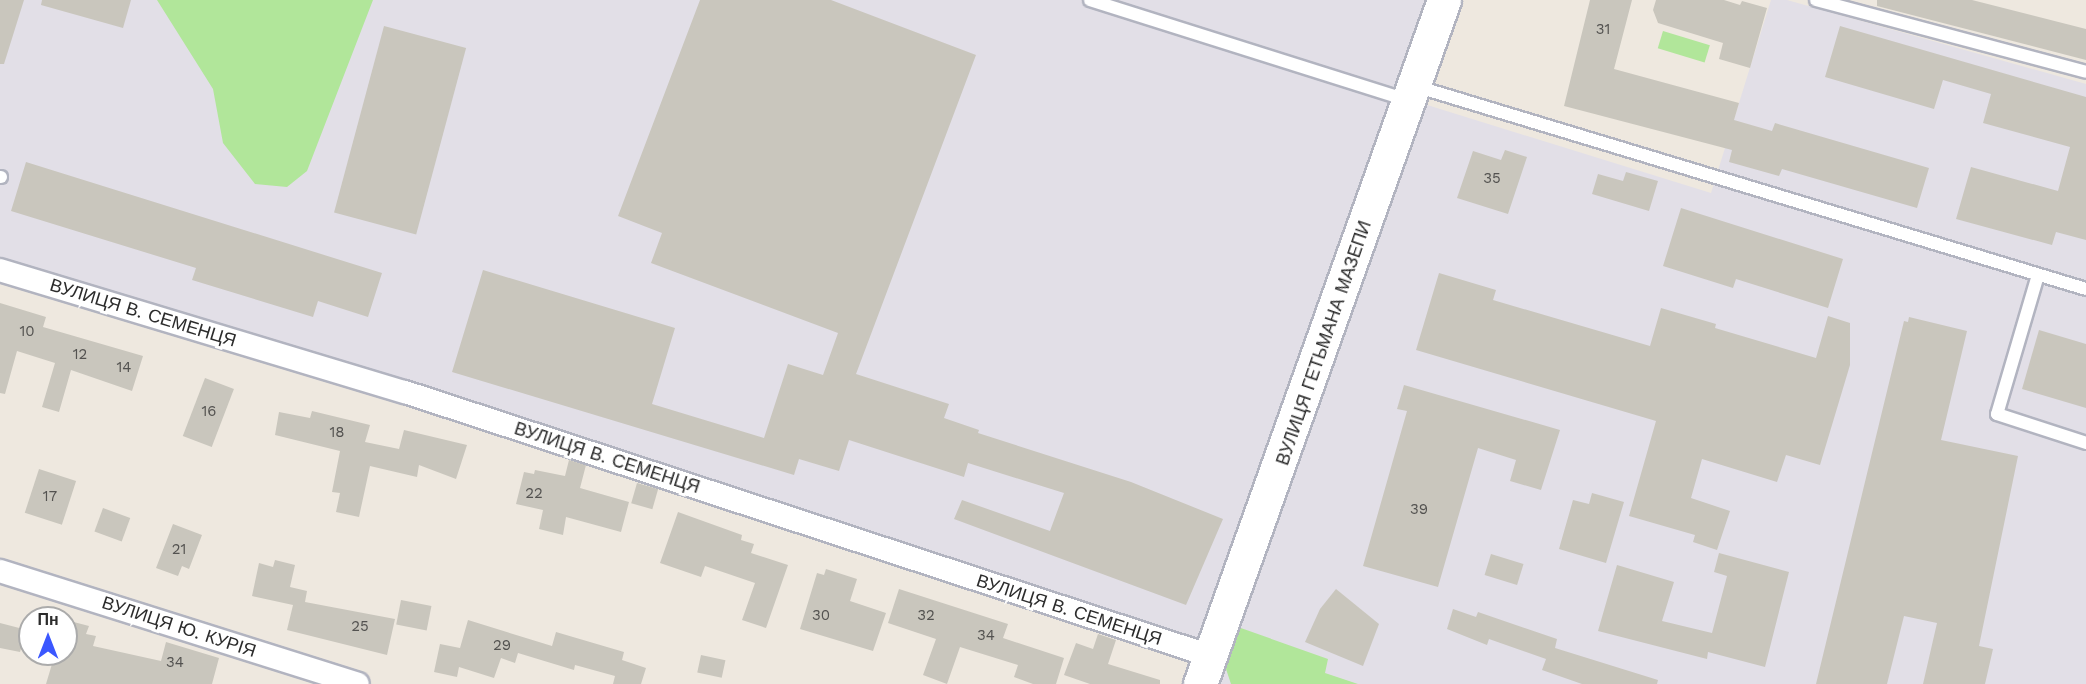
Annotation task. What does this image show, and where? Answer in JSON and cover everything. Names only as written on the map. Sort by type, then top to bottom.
[{"type":"street","name":"ВУЛИЦЯ ГЕТЬМАНА МАЗЕПИ","points":[[1205,670],[1444,0]]},
{"type":"street","name":"ВУЛИЦЯ В. СЕМЕНЦЯ","points":[[0,270],[405,392],[1205,670]]},
{"type":"street","name":"ВУЛИЦЯ Ю. КУРІЯ","points":[[0,571],[358,684]]},
{"type":"lane","points":[[1090,0],[2086,289]]},
{"type":"lane","points":[[1816,0],[2086,72]]},
{"type":"lane","points":[[2038,275],[1997,414],[2086,442]]},
{"type":"shaded area","points":[[0,0],[1444,0],[1424,104],[1711,193],[1771,0],[1787,0],[2086,84],[2086,684],[1205,684],[1200,643],[0,260]]},
{"type":"green space","points":[[157,0],[373,0],[307,171],[287,187],[255,184],[223,143],[213,89]]},
{"type":"green space","points":[[1663,31],[1710,45],[1705,63],[1658,48]]},
{"type":"green space","points":[[1238,627],[1328,659],[1325,673],[1358,684],[1231,684],[1225,666]]},
{"type":"building","points":[[0,0],[24,0],[4,64],[0,64]]},
{"type":"building","points":[[42,0],[131,0],[123,28],[41,5]]},
{"type":"building","points":[[700,0],[831,0],[976,55],[856,374],[949,404],[944,418],[979,430],[978,433],[1131,482],[1223,519],[1186,605],[954,519],[962,500],[1050,531],[1064,493],[968,463],[964,477],[849,440],[839,471],[799,459],[794,475],[452,372],[483,270],[675,328],[652,404],[764,438],[788,364],[823,375],[838,333],[651,263],[662,233],[618,216]]},
{"type":"building","points":[[1590,0],[1632,0],[1614,69],[1739,103],[1734,120],[1772,131],[1775,123],[1929,168],[1917,208],[1782,169],[1779,176],[1729,162],[1732,150],[1564,106]]},
{"type":"building","points":[[1656,0],[1724,0],[1740,5],[1742,1],[1767,8],[1750,68],[1719,59],[1723,43],[1658,23],[1653,10]]},
{"type":"building","points":[[1877,0],[1972,0],[2086,29],[2086,60],[1877,6]]},
{"type":"building","points":[[384,26],[466,48],[416,234],[334,212]]},
{"type":"building","points":[[1840,26],[2086,97],[2086,240],[2056,232],[2052,245],[1956,219],[1971,167],[2058,191],[2070,147],[1983,123],[1991,94],[1943,80],[1934,109],[1825,77]]},
{"type":"building","points":[[1505,150],[1527,157],[1508,214],[1457,198],[1473,151],[1501,160]]},
{"type":"building","points":[[26,162],[382,273],[368,317],[318,301],[313,317],[192,280],[196,268],[11,211]]},
{"type":"building","points":[[1626,172],[1658,181],[1649,211],[1592,194],[1598,174],[1623,181]]},
{"type":"building","points":[[1681,208],[1843,259],[1828,308],[1736,279],[1733,288],[1663,266]]},
{"type":"building","points":[[1439,273],[1496,290],[1493,300],[1650,346],[1661,308],[1716,324],[1715,328],[1816,358],[1828,316],[1850,323],[1850,365],[1820,465],[1786,455],[1777,482],[1702,459],[1691,498],[1730,511],[1717,550],[1693,542],[1695,535],[1629,516],[1656,421],[1416,350]]},
{"type":"building","points":[[0,303],[46,317],[43,327],[143,356],[132,391],[71,370],[59,412],[42,407],[55,363],[17,351],[5,394],[0,393]]},
{"type":"building","points":[[1909,317],[1967,331],[1941,440],[2018,456],[1979,646],[1993,649],[1985,684],[1923,684],[1937,623],[1904,616],[1887,684],[1816,684],[1904,321],[1908,322]]},
{"type":"building","points":[[2039,330],[2086,344],[2086,408],[2022,389]]},
{"type":"building","points":[[205,378],[234,389],[212,447],[183,436]]},
{"type":"building","points":[[1404,385],[1560,430],[1541,490],[1510,481],[1516,460],[1478,448],[1438,587],[1363,566],[1407,411],[1397,409]]},
{"type":"building","points":[[312,411],[370,425],[365,442],[399,449],[404,430],[467,445],[456,479],[419,465],[417,477],[370,466],[359,517],[336,512],[340,493],[332,492],[340,451],[275,435],[279,412],[310,418]]},
{"type":"building","points":[[569,460],[586,465],[580,488],[629,502],[621,532],[566,517],[563,535],[539,529],[543,510],[516,504],[524,472],[534,474],[535,470],[565,476]]},
{"type":"building","points":[[39,469],[76,481],[62,525],[25,513]]},
{"type":"building","points":[[637,483],[658,489],[652,509],[631,503]]},
{"type":"building","points":[[1592,493],[1624,502],[1606,563],[1559,549],[1573,500],[1589,504]]},
{"type":"building","points":[[103,508],[130,518],[122,541],[94,531]]},
{"type":"building","points":[[678,512],[742,535],[741,540],[754,544],[751,553],[788,565],[766,628],[742,620],[755,583],[705,566],[701,577],[660,563]]},
{"type":"building","points":[[173,524],[202,535],[189,569],[182,566],[178,576],[156,568]]},
{"type":"building","points":[[1719,553],[1789,572],[1765,667],[1708,652],[1707,659],[1598,631],[1617,565],[1674,582],[1662,621],[1712,633],[1727,576],[1714,572]]},
{"type":"building","points":[[1491,554],[1524,564],[1517,585],[1485,575]]},
{"type":"building","points":[[275,560],[295,565],[290,587],[307,591],[305,602],[395,619],[387,655],[287,630],[293,605],[252,596],[259,563],[273,567]]},
{"type":"building","points":[[826,569],[857,579],[850,601],[886,613],[873,651],[800,629],[817,573],[824,575]]},
{"type":"building","points":[[899,589],[1008,624],[1003,638],[1064,658],[1056,684],[1033,684],[1014,677],[1018,665],[960,647],[947,684],[923,675],[936,639],[888,623]]},
{"type":"building","points":[[1336,589],[1379,624],[1363,666],[1305,642],[1320,609]]},
{"type":"building","points":[[401,600],[431,606],[427,630],[396,625]]},
{"type":"building","points":[[1453,609],[1476,617],[1478,612],[1557,639],[1555,648],[1658,680],[1657,684],[1582,684],[1542,670],[1546,659],[1489,639],[1487,645],[1447,629]]},
{"type":"building","points":[[468,620],[552,646],[556,632],[624,652],[622,660],[646,668],[641,684],[613,684],[615,676],[575,665],[574,670],[518,653],[515,663],[501,658],[494,678],[459,667],[457,677],[434,672],[440,644],[460,648]]},
{"type":"building","points":[[0,623],[18,628],[18,652],[0,648]]},
{"type":"building","points":[[78,623],[89,626],[86,634],[96,636],[93,646],[161,661],[166,642],[219,658],[212,684],[46,684],[51,666],[78,666]]},
{"type":"building","points":[[1098,634],[1116,640],[1108,664],[1160,680],[1160,684],[1090,684],[1064,675],[1076,643],[1093,649]]},
{"type":"building","points":[[701,655],[725,660],[722,678],[697,673]]}]
